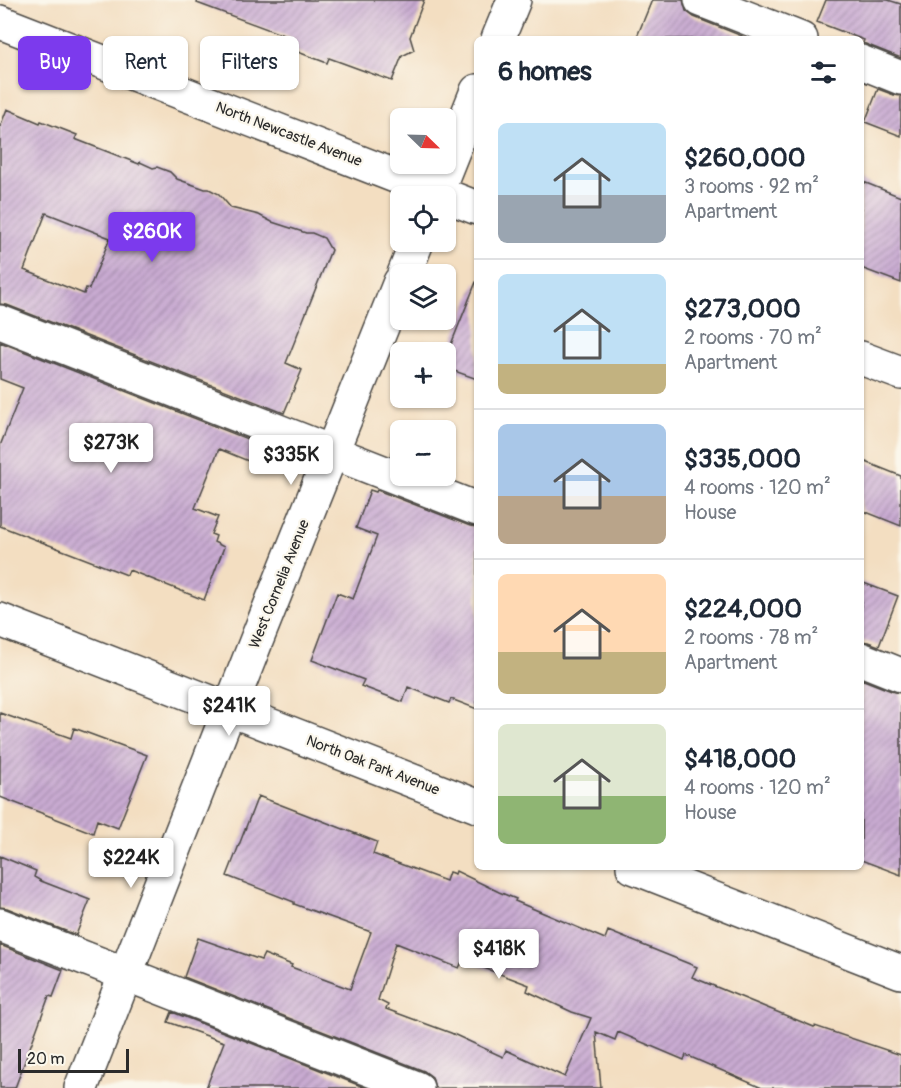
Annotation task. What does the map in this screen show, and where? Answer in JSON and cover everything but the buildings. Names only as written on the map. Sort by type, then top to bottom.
[{"type":"street","points":[[499,36],[514,0]]},
{"type":"street","points":[[701,0],[793,36]]},
{"type":"street","name":"North Newcastle Avenue","points":[[0,22],[416,186]]},
{"type":"street","points":[[864,63],[901,78]]},
{"type":"street","points":[[439,186],[474,99]]},
{"type":"street","name":"North Newcastle Avenue","points":[[456,201],[474,207]]},
{"type":"street","name":"West Cornelia Avenue","points":[[81,1088],[229,709],[390,307]]},
{"type":"street","points":[[0,322],[474,508]]},
{"type":"street","points":[[864,359],[901,373]]},
{"type":"street","name":"North Oak Park Avenue","points":[[0,620],[474,805]]},
{"type":"street","points":[[864,660],[901,675]]},
{"type":"street","points":[[641,870],[901,972]]},
{"type":"street","points":[[0,925],[417,1088]]}]
